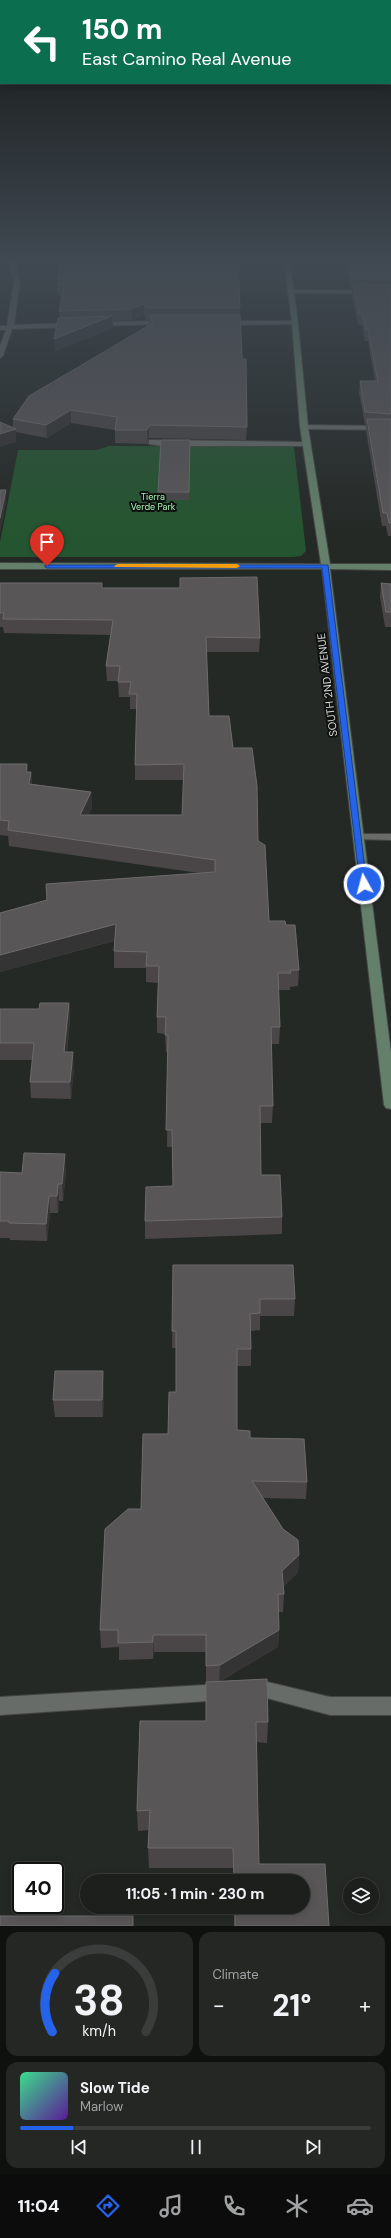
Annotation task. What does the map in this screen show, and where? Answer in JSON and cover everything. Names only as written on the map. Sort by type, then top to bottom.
[{"type":"street","name":"SOUTH 2ND AVENUE","points":[[297,352],[304,428],[325,566],[391,1105]]},
{"type":"street","points":[[304,428],[391,428]]},
{"type":"street","points":[[152,442],[163,444],[306,444]]},
{"type":"street","points":[[0,566],[391,566]]},
{"type":"street","points":[[358,837],[391,837]]},
{"type":"street","points":[[0,1706],[263,1689],[330,1706],[391,1706]]},
{"type":"green space","name":"Tierra Verde Park","points":[[109,446],[294,447],[306,551],[301,556],[292,557],[0,557],[0,542],[18,450],[97,450]]},
{"type":"building","points":[[104,352],[242,352],[242,359],[246,359],[247,427],[149,425],[147,430],[115,430],[117,417],[71,410],[46,425],[13,419],[29,396]]},
{"type":"building","points":[[372,352],[391,352],[391,414],[365,412],[360,381],[378,381]]},
{"type":"building","points":[[367,419],[391,419],[391,523],[389,523],[387,513],[383,513]]},
{"type":"building","points":[[0,422],[16,429],[0,434]]},
{"type":"building","points":[[161,440],[190,440],[189,492],[158,492]]},
{"type":"building","points":[[0,490],[6,490],[0,518]]},
{"type":"building","points":[[257,577],[260,638],[206,637],[209,716],[229,716],[233,748],[252,748],[257,786],[258,841],[265,845],[269,921],[285,921],[286,925],[295,925],[299,970],[290,970],[291,973],[278,973],[280,1027],[271,1027],[273,1106],[260,1106],[261,1175],[280,1175],[282,1217],[145,1221],[146,1187],[173,1186],[172,1130],[166,1130],[168,1035],[165,1035],[166,1017],[157,1017],[159,966],[146,966],[147,952],[114,951],[116,924],[0,955],[0,913],[47,900],[46,884],[215,872],[215,860],[8,830],[9,821],[0,820],[0,764],[27,764],[26,772],[31,772],[29,784],[91,792],[80,815],[182,815],[184,764],[135,765],[137,694],[129,694],[131,682],[118,682],[120,666],[106,666],[113,620],[3,619],[4,613],[0,613],[0,583],[102,583],[102,588],[180,588],[180,578]]},
{"type":"building","points":[[381,583],[391,584],[391,612],[386,612]]},
{"type":"building","points":[[40,1003],[69,1003],[64,1052],[73,1052],[70,1082],[30,1082],[34,1043],[0,1043],[0,1009],[39,1009]]},
{"type":"building","points":[[24,1153],[65,1154],[62,1184],[58,1184],[57,1196],[49,1196],[46,1224],[9,1223],[9,1221],[0,1221],[0,1172],[22,1173]]},
{"type":"building","points":[[173,1265],[293,1265],[295,1299],[260,1299],[260,1313],[250,1314],[251,1349],[237,1349],[237,1430],[250,1431],[250,1438],[304,1439],[307,1482],[252,1481],[283,1529],[298,1540],[299,1555],[282,1571],[284,1594],[278,1594],[279,1630],[220,1665],[206,1666],[206,1635],[153,1635],[153,1642],[118,1643],[118,1630],[100,1630],[105,1529],[128,1509],[141,1509],[143,1434],[168,1434],[169,1392],[176,1392],[176,1331],[172,1331]]},
{"type":"building","points":[[55,1371],[103,1371],[102,1400],[53,1400]]},
{"type":"building","points":[[267,1679],[268,1722],[256,1722],[259,1864],[325,1864],[329,1926],[235,1926],[235,1914],[310,1914],[310,1874],[234,1874],[233,1848],[148,1848],[150,1810],[137,1811],[140,1721],[206,1721],[206,1682]]},
{"type":"building","points":[[0,1916],[133,1916],[133,1926],[0,1926]]},
{"type":"slow traffic","points":[[118,566],[237,566]]},
{"type":"route","points":[[47,566],[325,566],[364,884]]}]
